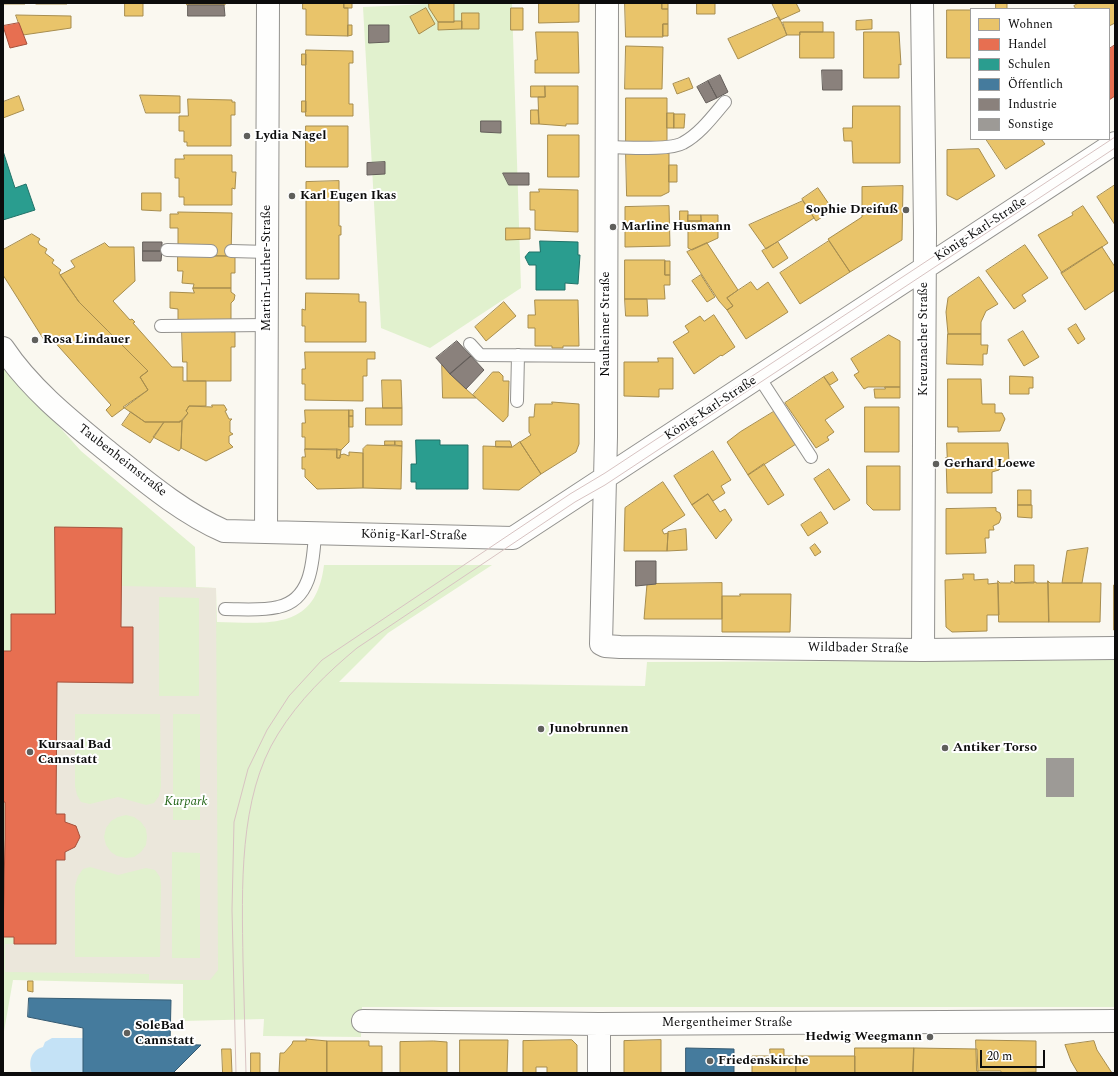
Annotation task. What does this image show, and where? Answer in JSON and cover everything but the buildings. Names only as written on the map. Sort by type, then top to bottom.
[{"type":"street","name":"Martin-Luther-Straße","points":[[266,532],[268,3]]},
{"type":"street","name":"Nauheimer Straße","points":[[601,644],[605,479],[607,3]]},
{"type":"street","name":"Kreuznacher Straße","points":[[922,3],[925,268],[923,650]]},
{"type":"street","name":"König-Karl-Straße","points":[[266,532],[513,538],[1115,143]]},
{"type":"street","name":"Taubenheimstraße","points":[[3,348],[12,362],[42,395],[73,423],[139,477],[207,524],[224,531],[266,532]]},
{"type":"street","name":"Wildbader Straße","points":[[601,644],[605,646],[620,647],[923,650],[1115,648]]},
{"type":"street","name":"Mergentheimer Straße","points":[[363,1021],[599,1024],[1115,1021]]},
{"type":"street","points":[[599,1024],[599,1073]]},
{"type":"lane","points":[[606,148],[666,148],[683,144],[700,131],[725,102]]},
{"type":"lane","points":[[167,250],[211,251]]},
{"type":"lane","points":[[231,251],[268,252]]},
{"type":"lane","points":[[161,326],[267,325]]},
{"type":"lane","points":[[470,344],[480,355],[606,356]]},
{"type":"lane","points":[[518,355],[518,401]]},
{"type":"lane","points":[[759,377],[811,457]]},
{"type":"lane","points":[[225,609],[279,607],[290,601],[308,583],[314,560],[315,534]]},
{"type":"green space","points":[[450,3],[512,3],[521,288],[430,348],[381,328],[363,7]]},
{"type":"green space","name":"Kurpark","points":[[3,364],[81,451],[195,547],[196,587],[216,588],[217,622],[255,623],[287,619],[300,612],[311,602],[319,586],[324,565],[492,565],[388,633],[339,682],[645,686],[647,662],[1115,660],[1115,1007],[362,1007],[361,1037],[263,1036],[264,1019],[183,1021],[183,984],[13,980],[3,1037]]},
{"type":"shaded area","points":[[121,586],[216,588],[218,970],[210,980],[149,980],[149,974],[5,972],[5,944],[56,943],[56,860],[65,860],[65,852],[75,847],[80,837],[76,826],[65,822],[65,814],[56,814],[57,682],[133,683],[133,628],[121,627]],"holes":[[[159,597],[199,598],[199,696],[159,696]],[[75,714],[160,714],[161,786],[159,796],[154,803],[146,805],[118,797],[90,804],[81,802],[77,795],[75,786]],[[173,714],[200,714],[200,820],[173,820]],[[126,815],[134,817],[141,822],[146,829],[146,845],[141,852],[134,857],[126,858],[117,856],[111,852],[106,845],[104,837],[106,828],[111,821]],[[172,852],[200,853],[200,958],[172,958]],[[90,867],[118,875],[146,868],[155,870],[160,877],[161,886],[160,957],[75,957],[75,886],[78,876],[83,869]]]},
{"type":"water","points":[[52,1038],[83,1038],[83,1073],[32,1073],[30,1065],[33,1054],[43,1047],[45,1042]]},
{"type":"tram line","points":[[236,1073],[232,910],[234,822],[248,769],[267,730],[289,696],[322,660],[570,494],[605,473],[1115,137]]},
{"type":"tram line","points":[[246,1073],[242,904],[245,844],[249,815],[256,786],[265,759],[278,734],[304,698],[335,667],[357,648],[575,502],[605,485],[1115,148]]},
{"type":"place","name":"Lydia Nagel","points":[[247,136]]},
{"type":"place","name":"Karl Eugen Ikas","points":[[292,196]]},
{"type":"place","name":"Sophie Dreifuß","points":[[906,210]]},
{"type":"place","name":"Marline Husmann","points":[[613,227]]},
{"type":"place","name":"Rosa Lindauer","points":[[35,340]]},
{"type":"place","name":"Gerhard Loewe","points":[[936,464]]},
{"type":"place","name":"Junobrunnen","points":[[541,729]]},
{"type":"place","name":"Antiker Torso","points":[[945,748]]},
{"type":"place","name":"Kursaal Bad Cannstatt","points":[[30,752]]},
{"type":"place","name":"SoleBad Cannstatt","points":[[127,1033]]},
{"type":"place","name":"Hedwig Weegmann","points":[[930,1037]]},
{"type":"place","name":"Friedenskirche","points":[[710,1061]]}]
